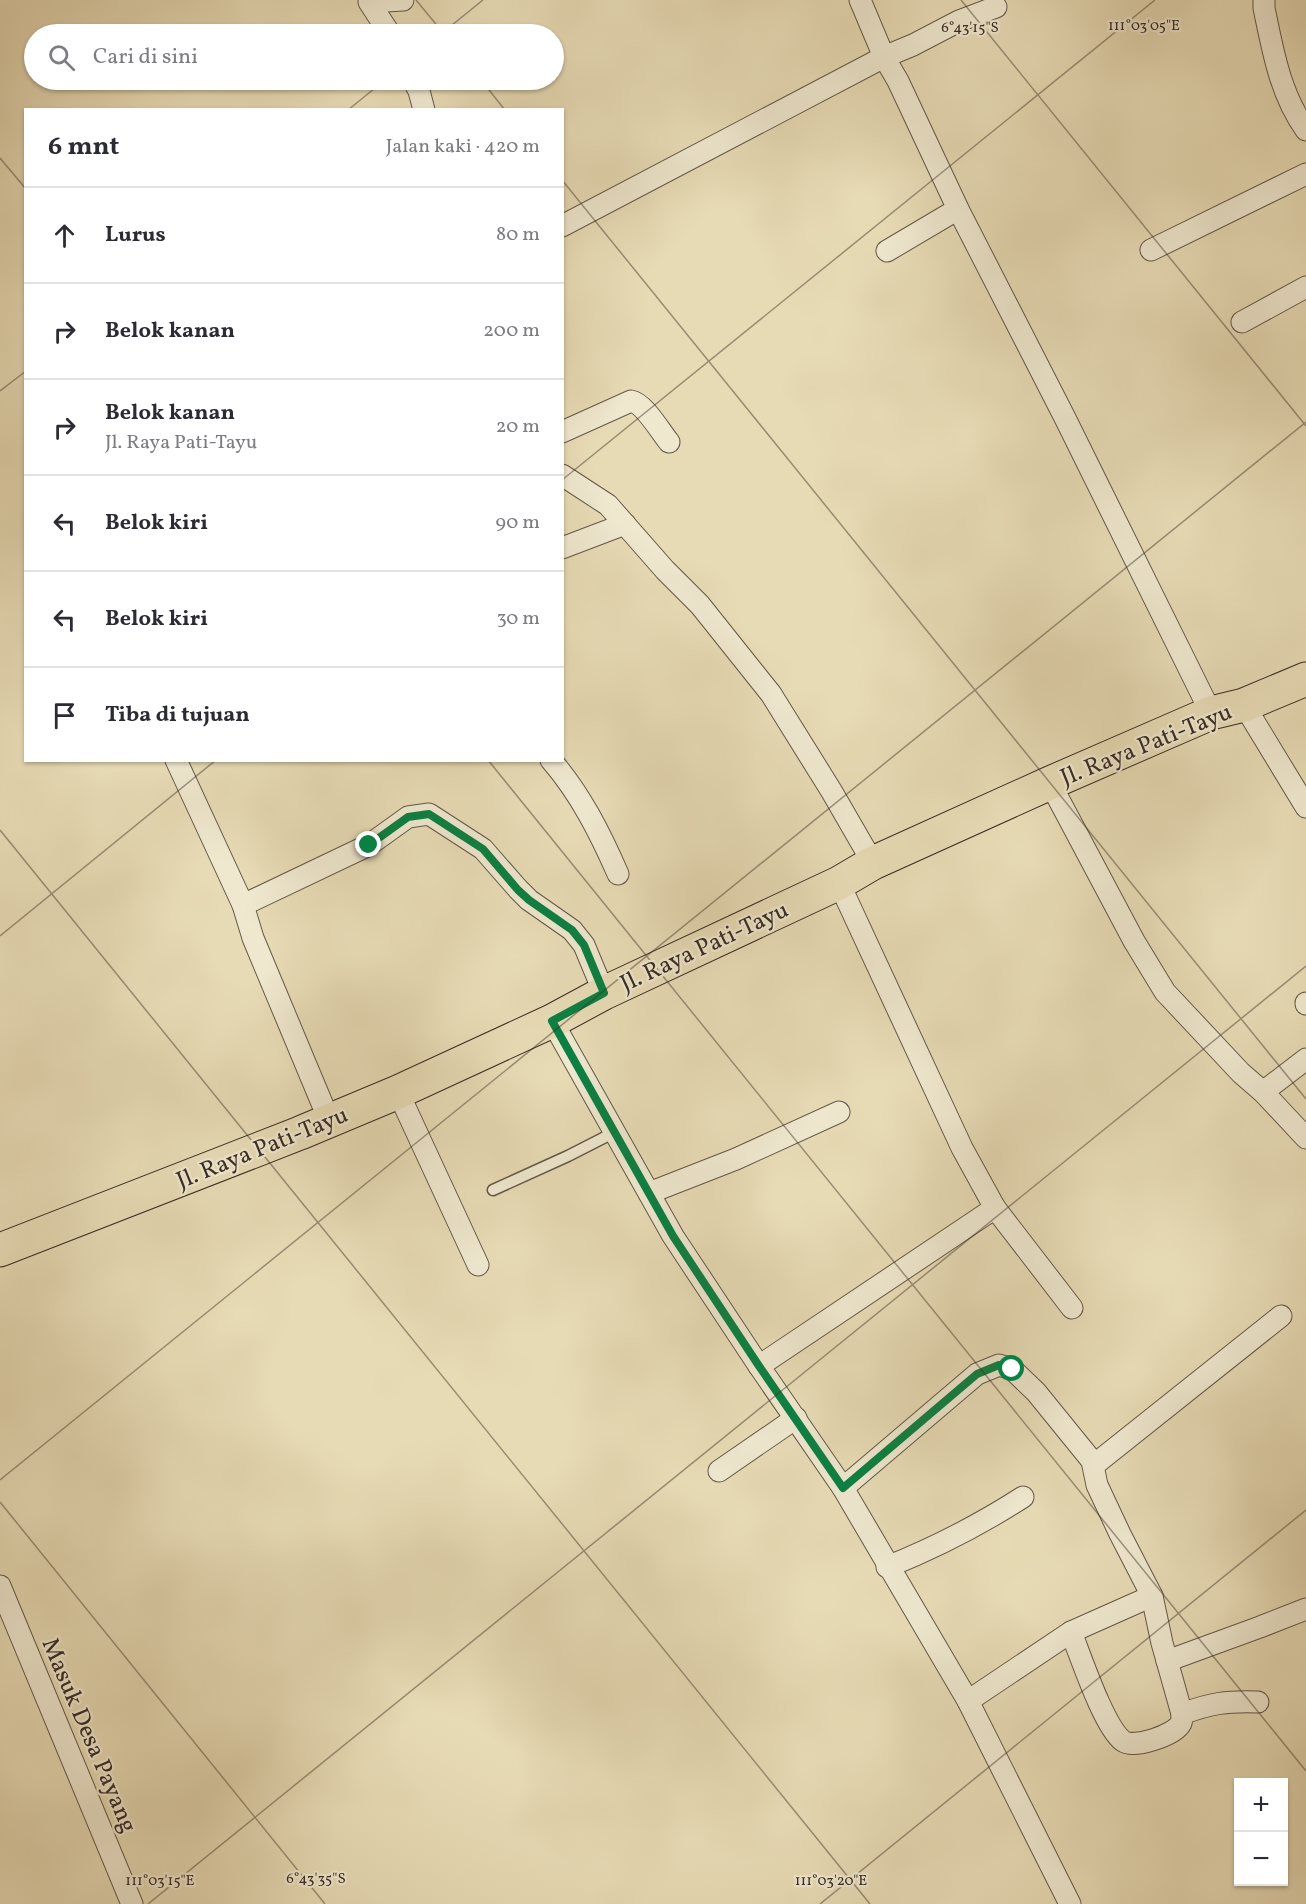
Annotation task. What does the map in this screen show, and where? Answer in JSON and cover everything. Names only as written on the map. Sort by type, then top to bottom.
[{"type":"main road","name":"Jl. Raya Pati-Tayu","points":[[0,1250],[398,1092],[839,883],[873,863],[1212,713],[1244,705],[1306,679]]},
{"type":"street","points":[[369,1],[403,0]]},
{"type":"street","points":[[860,0],[884,57],[898,81],[958,209],[1212,713]]},
{"type":"street","points":[[1264,0],[1276,65],[1287,96],[1306,130]]},
{"type":"street","points":[[369,1],[384,24]]},
{"type":"street","points":[[564,225],[884,57],[959,21],[996,7]]},
{"type":"street","points":[[418,90],[423,108]]},
{"type":"street","points":[[1151,250],[1306,174]]},
{"type":"street","points":[[887,251],[958,209]]},
{"type":"street","points":[[1242,322],[1306,287]]},
{"type":"street","points":[[564,431],[635,401],[669,442]]},
{"type":"street","points":[[564,476],[609,505],[665,570],[700,605],[771,694],[873,863]]},
{"type":"street","points":[[564,547],[625,524]]},
{"type":"street","points":[[1244,705],[1306,807]]},
{"type":"street","points":[[177,762],[243,905],[253,938],[329,1120]]},
{"type":"street","points":[[552,762],[583,803],[600,833],[618,874]]},
{"type":"street","points":[[1050,783],[1134,941],[1165,992],[1306,1138]]},
{"type":"street","points":[[243,905],[369,845],[408,817],[429,814],[483,849],[518,890],[572,930],[584,945],[604,993]]},
{"type":"street","points":[[839,883],[962,1148],[995,1208],[1072,1308]]},
{"type":"street","points":[[552,1021],[673,1236],[843,1488],[887,1567],[968,1701],[1070,1904]]},
{"type":"street","points":[[1263,1092],[1306,1059]]},
{"type":"street","points":[[398,1092],[478,1265]]},
{"type":"street","points":[[649,1193],[736,1159],[839,1112]]},
{"type":"street","points":[[759,1366],[995,1208]]},
{"type":"street","points":[[1094,1465],[1281,1316]]},
{"type":"street","points":[[843,1488],[977,1374],[999,1365],[1012,1369],[1036,1392],[1094,1465],[1097,1485],[1152,1596],[1182,1721],[1172,1732],[1134,1745],[1124,1742],[1116,1735],[1107,1721],[1071,1632]]},
{"type":"street","points":[[719,1471],[796,1418]]},
{"type":"street","points":[[887,1567],[959,1536],[1023,1497]]},
{"type":"street","name":"Masuk Desa Payang","points":[[0,1586],[132,1904]]},
{"type":"street","points":[[968,1701],[1071,1632],[1152,1596]]},
{"type":"street","points":[[1167,1661],[1306,1609]]},
{"type":"street","points":[[1182,1714],[1207,1704],[1258,1702]]},
{"type":"lane","points":[[493,1190],[615,1132]]},
{"type":"route","points":[[369,845],[408,817],[429,814],[483,849],[518,890],[572,930],[584,945],[604,993],[552,1021],[673,1236],[843,1488],[977,1374],[999,1365],[1012,1369]]}]
